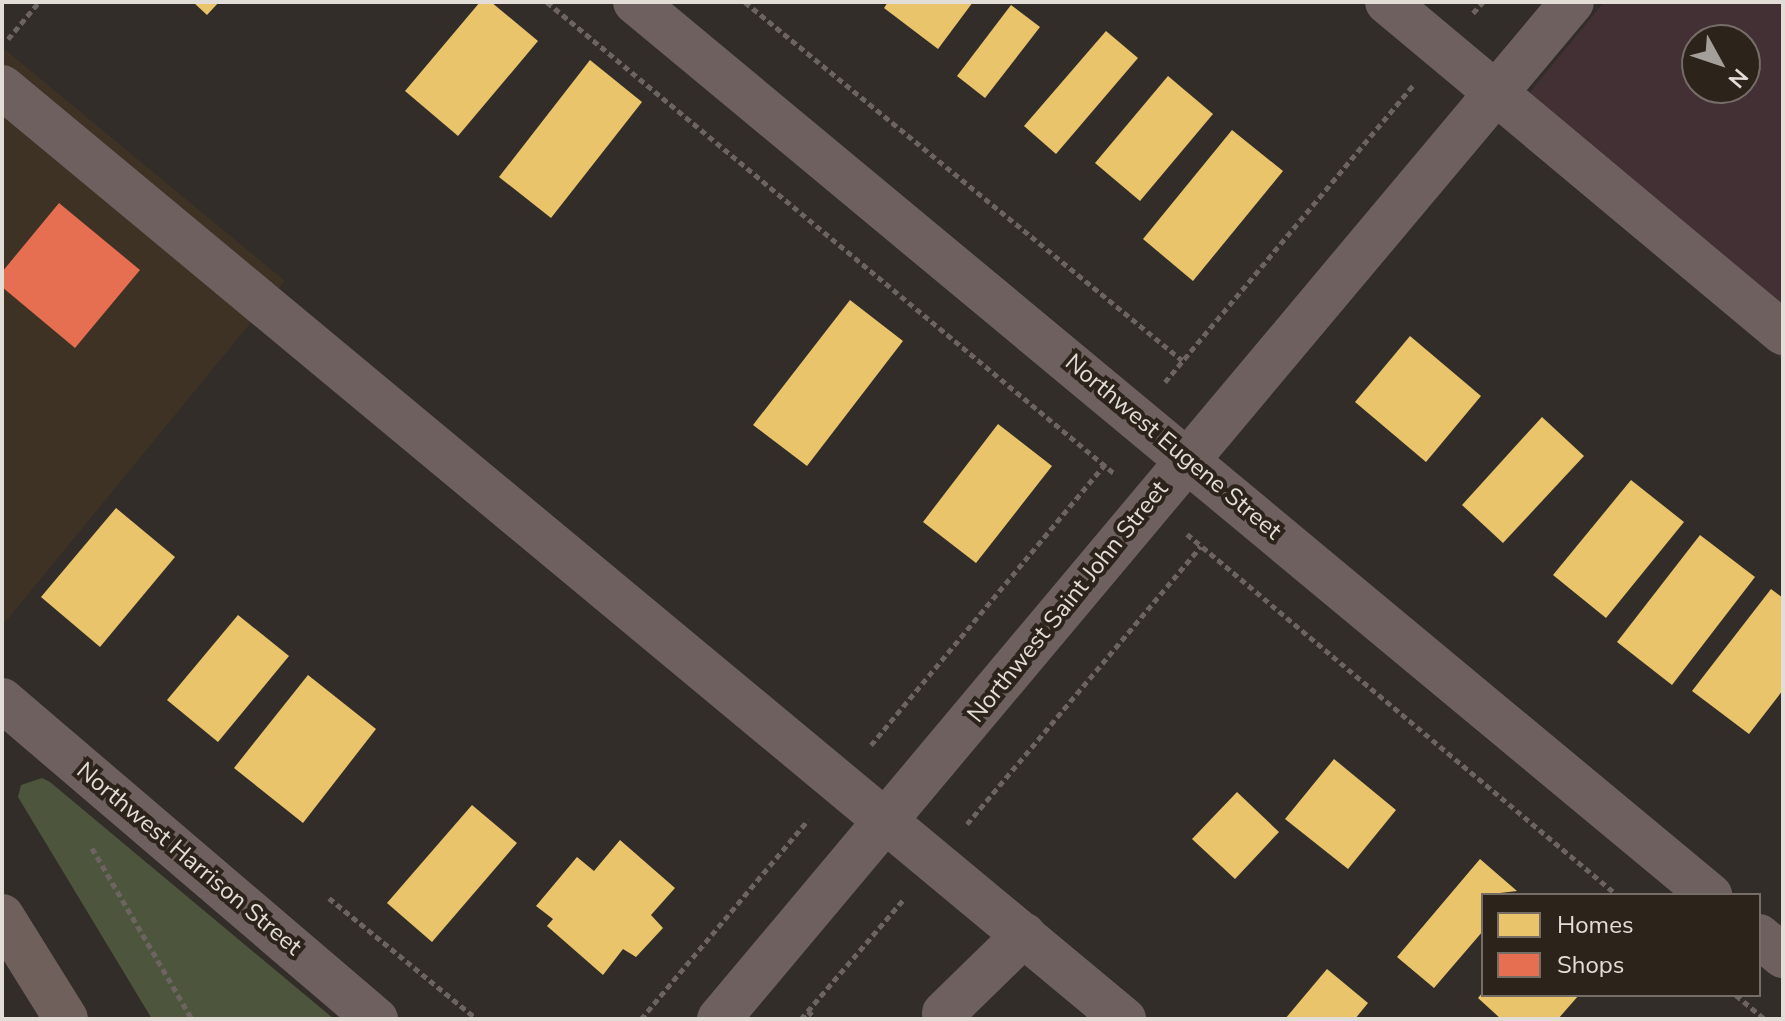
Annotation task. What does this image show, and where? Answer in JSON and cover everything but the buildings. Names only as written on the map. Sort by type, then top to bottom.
[{"type":"main road","points":[[2,916],[66,1019]]},
{"type":"street","name":"Northwest Eugene Street","points":[[635,2],[1708,893]]},
{"type":"street","points":[[1387,2],[1500,91],[1783,333]]},
{"type":"street","name":"Northwest Saint John Street","points":[[719,1019],[889,820],[1186,458],[1500,91],[1572,2]]},
{"type":"street","points":[[2,87],[838,785],[889,820],[1124,1019]]},
{"type":"street","name":"Northwest Harrison Street","points":[[2,700],[376,1019]]},
{"type":"street","points":[[944,1013],[1024,935]]},
{"type":"street","points":[[1761,938],[1783,956]]},
{"type":"path","points":[[2,45],[39,2]]},
{"type":"path","points":[[547,2],[1615,893]]},
{"type":"path","points":[[745,2],[1182,360]]},
{"type":"path","points":[[641,1019],[1104,465],[1182,360],[1483,2]]},
{"type":"path","points":[[801,1019],[1201,546]]},
{"type":"path","points":[[92,848],[192,1019]]},
{"type":"path","points":[[329,898],[477,1019]]},
{"type":"path","points":[[1738,997],[1765,1019]]},
{"type":"path","points":[[808,1011],[816,1019]]},
{"type":"shaded area","points":[[1604,2],[1783,2],[1783,360],[1503,125]]},
{"type":"shaded area","points":[[2,47],[285,281],[2,626]]},
{"type":"green space","points":[[42,778],[334,1019],[152,1019],[18,797],[21,785]]}]
